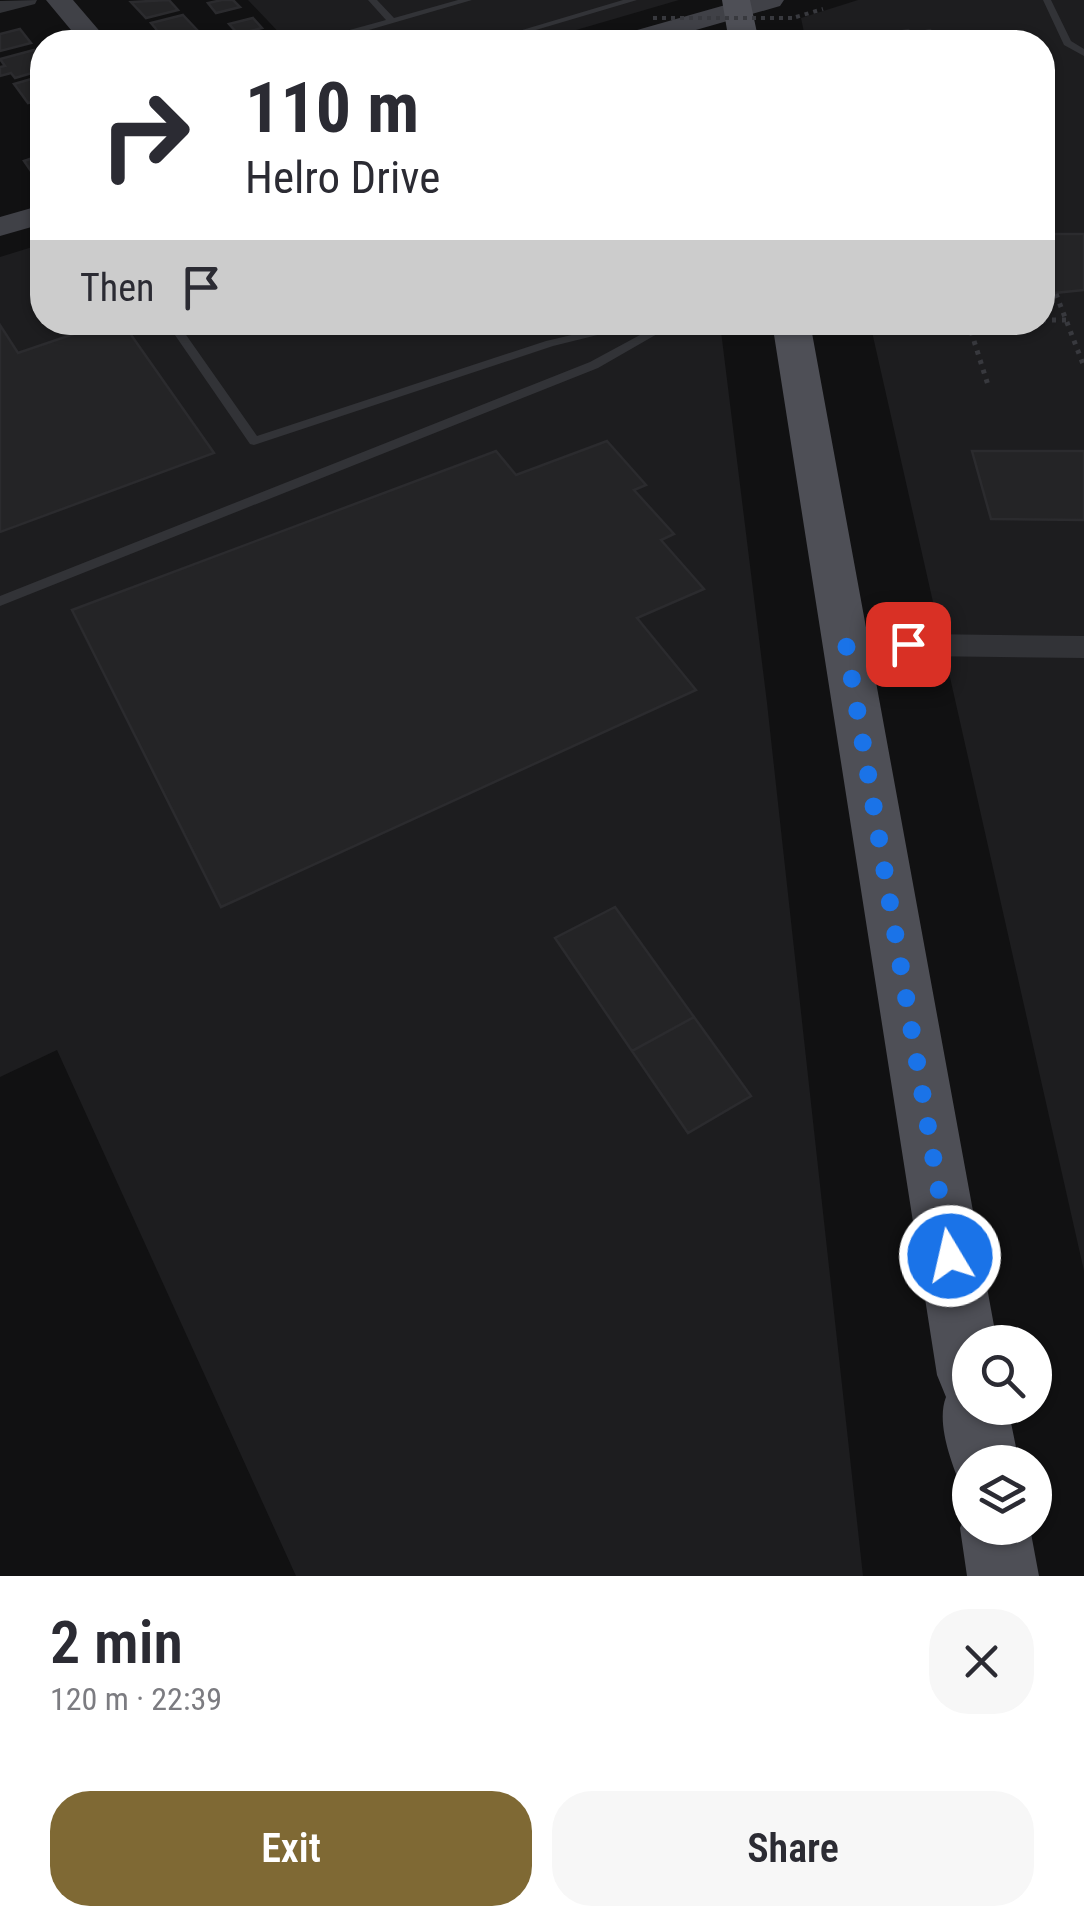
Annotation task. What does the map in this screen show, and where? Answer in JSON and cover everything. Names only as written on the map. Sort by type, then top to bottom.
[{"type":"main road","points":[[737,5],[742,30]]},
{"type":"main road","points":[[794,335],[962,1325]]},
{"type":"main road","points":[[999,1545],[1004,1576]]},
{"type":"street","points":[[0,7],[28,0]]},
{"type":"street","points":[[59,0],[84,30]]},
{"type":"street","points":[[662,30],[737,5],[771,0]]},
{"type":"street","points":[[0,226],[30,217]]},
{"type":"street","points":[[846,644],[1084,647]]},
{"type":"lane","points":[[372,0],[392,21]]},
{"type":"lane","points":[[359,30],[468,0]]},
{"type":"lane","points":[[529,30],[633,0]]},
{"type":"lane","points":[[1047,0],[1067,43],[1084,53]]},
{"type":"lane","points":[[180,335],[254,441],[550,343],[586,335]]},
{"type":"lane","points":[[0,601],[594,364],[648,335]]},
{"type":"path","points":[[808,14],[823,9]]},
{"type":"path","points":[[653,18],[793,18]]},
{"type":"path","points":[[1056,294],[1084,364]]},
{"type":"path","points":[[1055,320],[1066,320]]},
{"type":"path","points":[[972,335],[988,386]]},
{"type":"shaded area","points":[[248,0],[679,0],[576,30],[277,30]]},
{"type":"shaded area","points":[[858,0],[1084,0],[1084,1271],[873,335],[1055,335],[1055,30],[804,30],[801,18]]},
{"type":"shaded area","points":[[30,248],[30,335],[721,335],[767,703],[863,1576],[296,1576],[57,1050],[0,1077],[0,257]]},
{"type":"building","points":[[169,0],[178,10],[146,18],[131,2]]},
{"type":"building","points":[[233,0],[240,7],[216,13],[208,3]]},
{"type":"building","points":[[183,15],[197,30],[157,30],[151,23]]},
{"type":"building","points":[[253,18],[262,28],[234,30],[229,24]]},
{"type":"building","points":[[20,29],[30,43],[0,51],[0,34]]},
{"type":"building","points":[[30,51],[30,74],[15,78],[11,73],[0,76],[0,67],[5,66],[0,59]]},
{"type":"building","points":[[30,79],[30,103],[28,103],[14,84]]},
{"type":"building","points":[[1055,234],[1084,234],[1084,290],[1055,293]]},
{"type":"building","points":[[0,325],[18,353],[71,335],[131,335],[214,453],[0,532]]},
{"type":"building","points":[[607,441],[646,485],[634,490],[674,534],[661,540],[704,589],[637,618],[696,690],[221,907],[72,610],[496,451],[516,475]]},
{"type":"building","points":[[972,451],[1084,451],[1084,520],[991,519]]},
{"type":"building","points":[[615,907],[694,1017],[632,1051],[555,938]]},
{"type":"building","points":[[694,1017],[751,1096],[688,1133],[632,1051]]},
{"type":"route","points":[[908,644],[846,644],[950,1256]]}]
